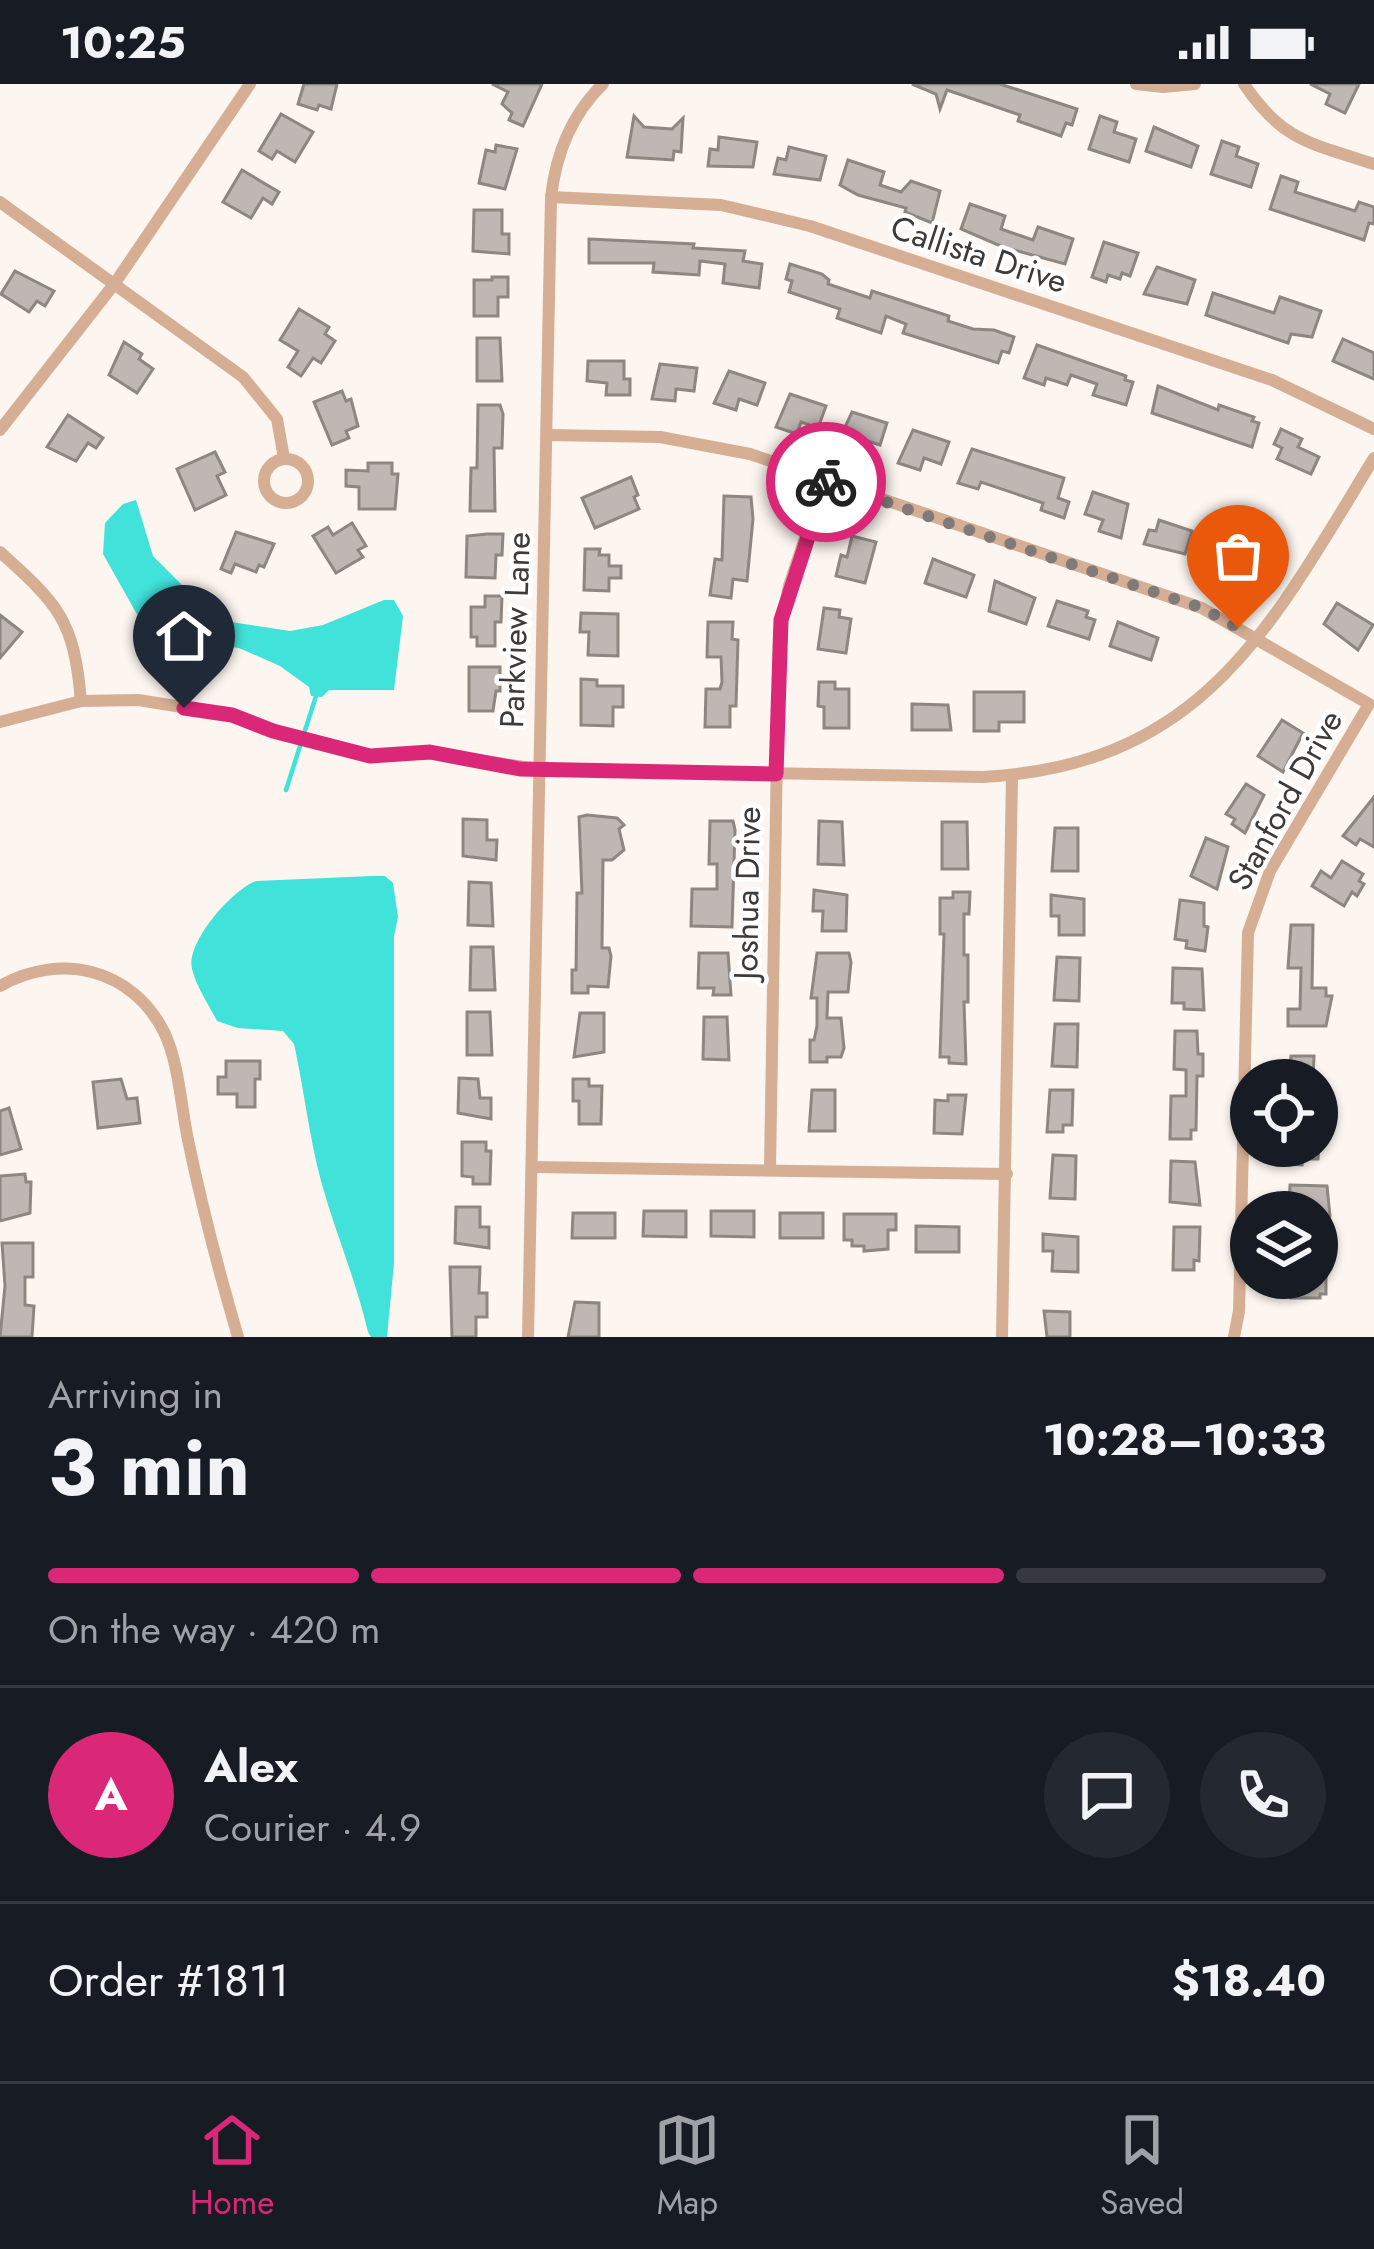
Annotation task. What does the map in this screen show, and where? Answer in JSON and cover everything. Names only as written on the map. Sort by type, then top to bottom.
[{"type":"street","points":[[0,430],[115,283],[250,84]]},
{"type":"street","name":"Parkview Lane","points":[[528,1337],[551,197],[562,144],[591,96],[604,84]]},
{"type":"street","points":[[1136,84],[1195,84]]},
{"type":"street","points":[[1244,84],[1265,116],[1301,141],[1374,164]]},
{"type":"street","name":"Callista Drive","points":[[551,197],[721,205],[810,226],[1272,380],[1374,429]]},
{"type":"street","points":[[0,202],[257,390],[277,419],[284,458]]},
{"type":"street","points":[[548,435],[691,441],[750,454],[1202,608],[1259,639]]},
{"type":"street","points":[[0,722],[81,701],[161,704],[232,715],[273,731],[370,756],[430,752],[538,769],[1012,776],[1099,755],[1153,731],[1209,693],[1259,639],[1374,458]]},
{"type":"street","name":"Joshua Drive","points":[[770,1168],[781,620],[824,481]]},
{"type":"street","points":[[0,552],[58,610],[77,654],[81,701]]},
{"type":"street","name":"Stanford Drive","points":[[1234,1337],[1240,1312],[1248,933],[1270,871],[1369,704],[1259,639]]},
{"type":"street","points":[[1003,1337],[1012,776]]},
{"type":"street","points":[[0,986],[26,971],[68,967],[113,978],[144,1002],[165,1035],[238,1337]]},
{"type":"street","points":[[532,1167],[1007,1174]]},
{"type":"water","points":[[136,500],[153,556],[224,621],[290,631],[323,625],[394,600],[403,616],[394,690],[329,690],[322,697],[311,696],[309,687],[280,666],[239,648],[171,639],[143,625],[103,554],[105,523],[123,504]]},
{"type":"water","points":[[385,876],[393,883],[398,917],[394,936],[394,1263],[387,1337],[371,1337],[321,1181],[294,1044],[283,1031],[238,1028],[217,1021],[192,969],[192,958],[213,918],[256,881]]},
{"type":"building","points":[[304,84],[337,84],[331,109],[298,104]]},
{"type":"building","points":[[492,84],[542,84],[523,126],[509,120],[512,113],[502,104],[508,92]]},
{"type":"building","points":[[912,84],[1000,84],[1077,109],[1072,125],[1066,123],[1061,136],[1018,121],[1020,115],[947,90],[940,109],[936,94]]},
{"type":"building","points":[[1310,84],[1359,84],[1345,113],[1326,104],[1330,94]]},
{"type":"building","points":[[281,114],[313,132],[295,162],[277,151],[272,159],[259,151]]},
{"type":"building","points":[[634,116],[644,127],[672,129],[683,118],[681,152],[674,151],[673,160],[627,157]]},
{"type":"building","points":[[1100,116],[1117,122],[1114,132],[1136,139],[1129,162],[1089,149]]},
{"type":"building","points":[[1154,127],[1198,146],[1191,167],[1146,151]]},
{"type":"building","points":[[719,137],[757,142],[753,167],[708,166],[710,149],[718,150]]},
{"type":"building","points":[[1222,141],[1239,147],[1236,156],[1258,164],[1251,187],[1211,174]]},
{"type":"building","points":[[496,145],[517,149],[505,189],[479,183],[486,150],[495,152]]},
{"type":"building","points":[[789,147],[826,156],[820,180],[774,174],[778,158],[786,160]]},
{"type":"building","points":[[848,160],[884,172],[880,185],[901,192],[911,181],[940,191],[932,223],[905,212],[906,208],[840,185]]},
{"type":"building","points":[[242,170],[279,192],[272,204],[263,198],[251,218],[223,202]]},
{"type":"building","points":[[1281,176],[1298,182],[1295,192],[1355,211],[1359,202],[1374,207],[1374,224],[1369,223],[1364,240],[1270,209]]},
{"type":"building","points":[[970,204],[1005,216],[1001,229],[1033,240],[1038,227],[1073,239],[1065,264],[1003,247],[961,229]]},
{"type":"building","points":[[474,210],[502,210],[502,234],[509,234],[509,254],[473,251]]},
{"type":"building","points":[[589,239],[745,251],[743,261],[762,264],[759,288],[723,283],[725,264],[700,261],[699,275],[653,272],[654,263],[589,263]]},
{"type":"building","points":[[1104,242],[1138,253],[1130,276],[1108,275],[1106,282],[1092,277]]},
{"type":"building","points":[[790,264],[870,298],[872,291],[949,316],[948,321],[1014,337],[1009,353],[1002,351],[998,363],[903,333],[906,324],[886,316],[881,333],[837,318],[840,309],[789,292]]},
{"type":"building","points":[[1157,267],[1195,280],[1187,304],[1144,294]]},
{"type":"building","points":[[15,271],[54,291],[45,306],[37,301],[29,312],[1,294]]},
{"type":"building","points":[[508,277],[508,297],[498,297],[498,316],[474,316],[474,280]]},
{"type":"building","points":[[1213,293],[1274,313],[1280,297],[1321,311],[1312,337],[1291,334],[1288,343],[1206,315]]},
{"type":"building","points":[[299,309],[329,327],[325,334],[335,341],[321,363],[313,358],[301,376],[288,367],[298,351],[280,340]]},
{"type":"building","points":[[477,338],[500,338],[502,381],[477,381]]},
{"type":"building","points":[[1343,339],[1374,353],[1374,379],[1333,361]]},
{"type":"building","points":[[124,342],[153,369],[137,393],[109,375]]},
{"type":"building","points":[[1037,345],[1126,376],[1125,380],[1133,382],[1126,405],[1093,395],[1097,384],[1071,375],[1067,385],[1046,378],[1044,385],[1024,378]]},
{"type":"building","points":[[588,361],[624,361],[630,395],[606,395],[607,383],[587,381]]},
{"type":"building","points":[[660,364],[697,368],[694,391],[676,389],[675,401],[652,399]]},
{"type":"building","points":[[729,371],[765,383],[757,405],[739,399],[736,410],[714,403]]},
{"type":"building","points":[[1158,386],[1218,410],[1219,405],[1254,417],[1252,421],[1259,423],[1252,447],[1152,413]]},
{"type":"building","points":[[342,391],[346,401],[351,399],[358,426],[346,431],[349,438],[332,445],[314,402]]},
{"type":"building","points":[[790,394],[826,406],[818,428],[801,422],[797,434],[776,427]]},
{"type":"building","points":[[478,405],[500,405],[503,414],[502,448],[494,448],[495,511],[470,511],[471,468],[477,468]]},
{"type":"building","points":[[852,412],[887,423],[880,445],[862,439],[858,451],[837,444]]},
{"type":"building","points":[[68,415],[103,438],[96,448],[88,443],[76,461],[47,447]]},
{"type":"building","points":[[1281,429],[1302,439],[1298,447],[1319,457],[1311,474],[1277,459],[1282,448],[1274,444]]},
{"type":"building","points":[[913,430],[949,442],[941,464],[924,458],[920,470],[898,463]]},
{"type":"building","points":[[972,449],[1064,478],[1058,498],[1069,502],[1064,518],[1041,510],[1043,503],[981,482],[978,489],[958,483]]},
{"type":"building","points":[[215,452],[225,472],[217,476],[226,495],[195,510],[177,469]]},
{"type":"building","points":[[368,463],[392,463],[392,474],[398,474],[395,509],[359,509],[359,487],[346,486],[346,470],[368,471]]},
{"type":"building","points":[[631,477],[639,509],[595,528],[582,498]]},
{"type":"building","points":[[1093,492],[1128,504],[1121,538],[1099,531],[1103,520],[1085,514]]},
{"type":"building","points":[[724,496],[751,497],[753,519],[747,581],[733,579],[731,598],[710,595],[715,559],[722,560]]},
{"type":"building","points":[[1159,520],[1192,531],[1185,554],[1144,544]]},
{"type":"building","points":[[352,523],[366,546],[358,550],[363,557],[336,573],[313,536],[328,527],[333,535]]},
{"type":"building","points":[[236,532],[274,544],[264,567],[259,565],[256,572],[235,564],[231,573],[221,569]]},
{"type":"building","points":[[503,534],[495,578],[466,577],[467,536]]},
{"type":"building","points":[[1219,535],[1252,548],[1243,572],[1224,564],[1221,572],[1202,564]]},
{"type":"building","points":[[852,536],[876,542],[865,583],[836,576]]},
{"type":"building","points":[[585,549],[600,549],[599,555],[609,555],[609,566],[621,566],[621,578],[609,578],[609,591],[584,590]]},
{"type":"building","points":[[933,559],[974,575],[966,597],[925,583]]},
{"type":"building","points":[[995,581],[1035,598],[1026,624],[989,611]]},
{"type":"building","points":[[485,596],[502,596],[495,646],[477,646],[477,637],[471,637],[471,607],[485,607]]},
{"type":"building","points":[[1057,601],[1088,611],[1086,617],[1095,620],[1089,639],[1048,626]]},
{"type":"building","points":[[1337,603],[1373,625],[1358,650],[1324,624]]},
{"type":"building","points":[[824,608],[840,610],[839,617],[851,619],[846,653],[818,649]]},
{"type":"building","points":[[581,613],[618,614],[618,656],[588,655],[589,632],[580,632]]},
{"type":"building","points":[[0,615],[22,632],[0,658]]},
{"type":"building","points":[[708,622],[733,622],[732,639],[738,640],[736,706],[730,706],[730,727],[705,727],[706,689],[720,689],[722,682],[721,657],[707,657]]},
{"type":"building","points":[[1118,622],[1158,638],[1151,660],[1110,646]]},
{"type":"building","points":[[469,667],[500,667],[500,691],[496,691],[493,711],[469,711]]},
{"type":"building","points":[[581,679],[597,680],[597,686],[623,686],[623,707],[613,707],[613,726],[581,725]]},
{"type":"building","points":[[819,682],[835,682],[835,689],[849,689],[849,728],[824,728]]},
{"type":"building","points":[[974,692],[1024,692],[1024,722],[999,722],[999,731],[974,731]]},
{"type":"building","points":[[912,704],[948,705],[951,730],[912,730]]},
{"type":"building","points":[[1282,720],[1303,733],[1283,772],[1258,756]]},
{"type":"building","points":[[1246,784],[1264,795],[1245,833],[1226,814]]},
{"type":"building","points":[[1374,797],[1374,847],[1360,839],[1356,845],[1343,836]]},
{"type":"building","points":[[579,817],[617,818],[624,825],[619,829],[624,850],[612,860],[603,860],[602,948],[609,948],[611,956],[608,987],[588,986],[588,993],[572,993],[577,893],[582,893]]},
{"type":"building","points":[[463,819],[487,820],[487,840],[497,840],[496,860],[463,856]]},
{"type":"building","points":[[710,821],[733,821],[735,830],[732,927],[691,926],[692,889],[717,889],[717,864],[709,864]]},
{"type":"building","points":[[819,821],[842,822],[844,865],[818,864]]},
{"type":"building","points":[[942,822],[967,822],[968,869],[942,869]]},
{"type":"building","points":[[1055,828],[1078,828],[1078,871],[1052,871]]},
{"type":"building","points":[[1206,838],[1228,847],[1217,889],[1191,876]]},
{"type":"building","points":[[1342,861],[1363,874],[1359,881],[1364,884],[1344,906],[1312,886],[1321,871],[1331,878]]},
{"type":"building","points":[[469,882],[491,883],[493,926],[468,925]]},
{"type":"building","points":[[814,890],[847,895],[846,931],[822,931],[823,911],[813,911]]},
{"type":"building","points":[[953,892],[970,892],[969,914],[964,914],[966,1064],[940,1057],[944,934],[940,934],[940,898],[953,898]]},
{"type":"building","points":[[1051,895],[1084,899],[1084,935],[1059,935],[1059,916],[1051,916]]},
{"type":"building","points":[[1180,900],[1204,903],[1205,951],[1186,948],[1187,941],[1175,939]]},
{"type":"building","points":[[1291,925],[1313,925],[1312,988],[1326,988],[1326,996],[1332,996],[1326,1026],[1288,1026],[1288,1009],[1300,1009],[1301,968],[1288,968]]},
{"type":"building","points":[[471,947],[493,947],[495,990],[470,990]]},
{"type":"building","points":[[699,953],[728,953],[731,995],[713,995],[714,988],[698,988]]},
{"type":"building","points":[[817,953],[849,953],[851,962],[848,992],[828,992],[827,1018],[841,1018],[844,1048],[841,1057],[827,1057],[827,1062],[810,1062],[810,1040],[817,1026],[817,998],[811,998]]},
{"type":"building","points":[[1057,957],[1080,958],[1079,1001],[1054,1000]]},
{"type":"building","points":[[1173,968],[1202,969],[1204,1010],[1172,1003]]},
{"type":"building","points":[[467,1012],[490,1012],[492,1055],[467,1055]]},
{"type":"building","points":[[580,1013],[604,1013],[604,1052],[574,1057]]},
{"type":"building","points":[[704,1017],[727,1017],[729,1060],[703,1059]]},
{"type":"building","points":[[1055,1024],[1078,1024],[1077,1067],[1052,1066]]},
{"type":"building","points":[[1175,1031],[1197,1031],[1198,1054],[1203,1054],[1203,1076],[1197,1076],[1196,1130],[1191,1130],[1191,1139],[1170,1139],[1171,1096],[1186,1096],[1186,1070],[1174,1069]]},
{"type":"building","points":[[226,1061],[260,1061],[255,1107],[237,1107],[237,1094],[218,1094],[218,1077],[226,1077]]},
{"type":"building","points":[[459,1078],[478,1079],[480,1098],[491,1098],[491,1119],[458,1113]]},
{"type":"building","points":[[121,1079],[127,1099],[137,1098],[140,1123],[98,1128],[93,1082]]},
{"type":"building","points":[[573,1079],[589,1079],[589,1086],[602,1086],[601,1124],[579,1124]]},
{"type":"building","points":[[812,1090],[835,1090],[835,1131],[809,1131]]},
{"type":"building","points":[[1050,1090],[1073,1090],[1072,1125],[1063,1125],[1063,1132],[1047,1132]]},
{"type":"building","points":[[948,1095],[966,1095],[962,1134],[934,1133],[935,1100],[948,1101]]},
{"type":"building","points":[[9,1108],[21,1149],[0,1155],[0,1111]]},
{"type":"building","points":[[462,1142],[486,1142],[486,1151],[491,1151],[490,1184],[473,1184],[473,1177],[462,1176]]},
{"type":"building","points":[[1053,1155],[1076,1156],[1075,1199],[1050,1198]]},
{"type":"building","points":[[1171,1161],[1195,1162],[1200,1205],[1170,1202]]},
{"type":"building","points":[[25,1174],[26,1182],[31,1182],[30,1213],[0,1221],[0,1176]]},
{"type":"building","points":[[1290,1185],[1327,1186],[1328,1191],[1290,1191]]},
{"type":"building","points":[[456,1207],[480,1207],[480,1227],[489,1227],[489,1248],[455,1243]]},
{"type":"building","points":[[644,1211],[686,1211],[686,1237],[643,1236]]},
{"type":"building","points":[[711,1211],[754,1211],[754,1237],[711,1236]]},
{"type":"building","points":[[573,1213],[615,1213],[615,1238],[572,1238]]},
{"type":"building","points":[[780,1213],[823,1213],[823,1238],[780,1238]]},
{"type":"building","points":[[844,1214],[896,1214],[896,1230],[888,1230],[888,1249],[864,1251],[864,1246],[844,1240]]},
{"type":"building","points":[[916,1226],[959,1227],[959,1252],[916,1252]]},
{"type":"building","points":[[1174,1227],[1200,1227],[1199,1261],[1194,1260],[1194,1270],[1173,1270]]},
{"type":"building","points":[[1043,1234],[1078,1237],[1078,1272],[1052,1271],[1053,1251],[1043,1251]]},
{"type":"building","points":[[2,1243],[33,1243],[33,1277],[25,1277],[25,1305],[34,1306],[32,1337],[0,1337],[5,1286]]},
{"type":"building","points":[[450,1267],[480,1267],[479,1293],[487,1293],[487,1317],[476,1317],[476,1337],[452,1337]]},
{"type":"building","points":[[575,1302],[599,1303],[599,1337],[568,1337]]},
{"type":"building","points":[[1044,1311],[1070,1312],[1070,1337],[1047,1337]]},
{"type":"waterway","points":[[286,790],[316,696]]},
{"type":"way so far","points":[[826,482],[1202,608],[1238,628]]},
{"type":"route","points":[[184,708],[232,715],[273,731],[370,756],[430,752],[520,769],[776,774],[781,620],[826,482]]}]
